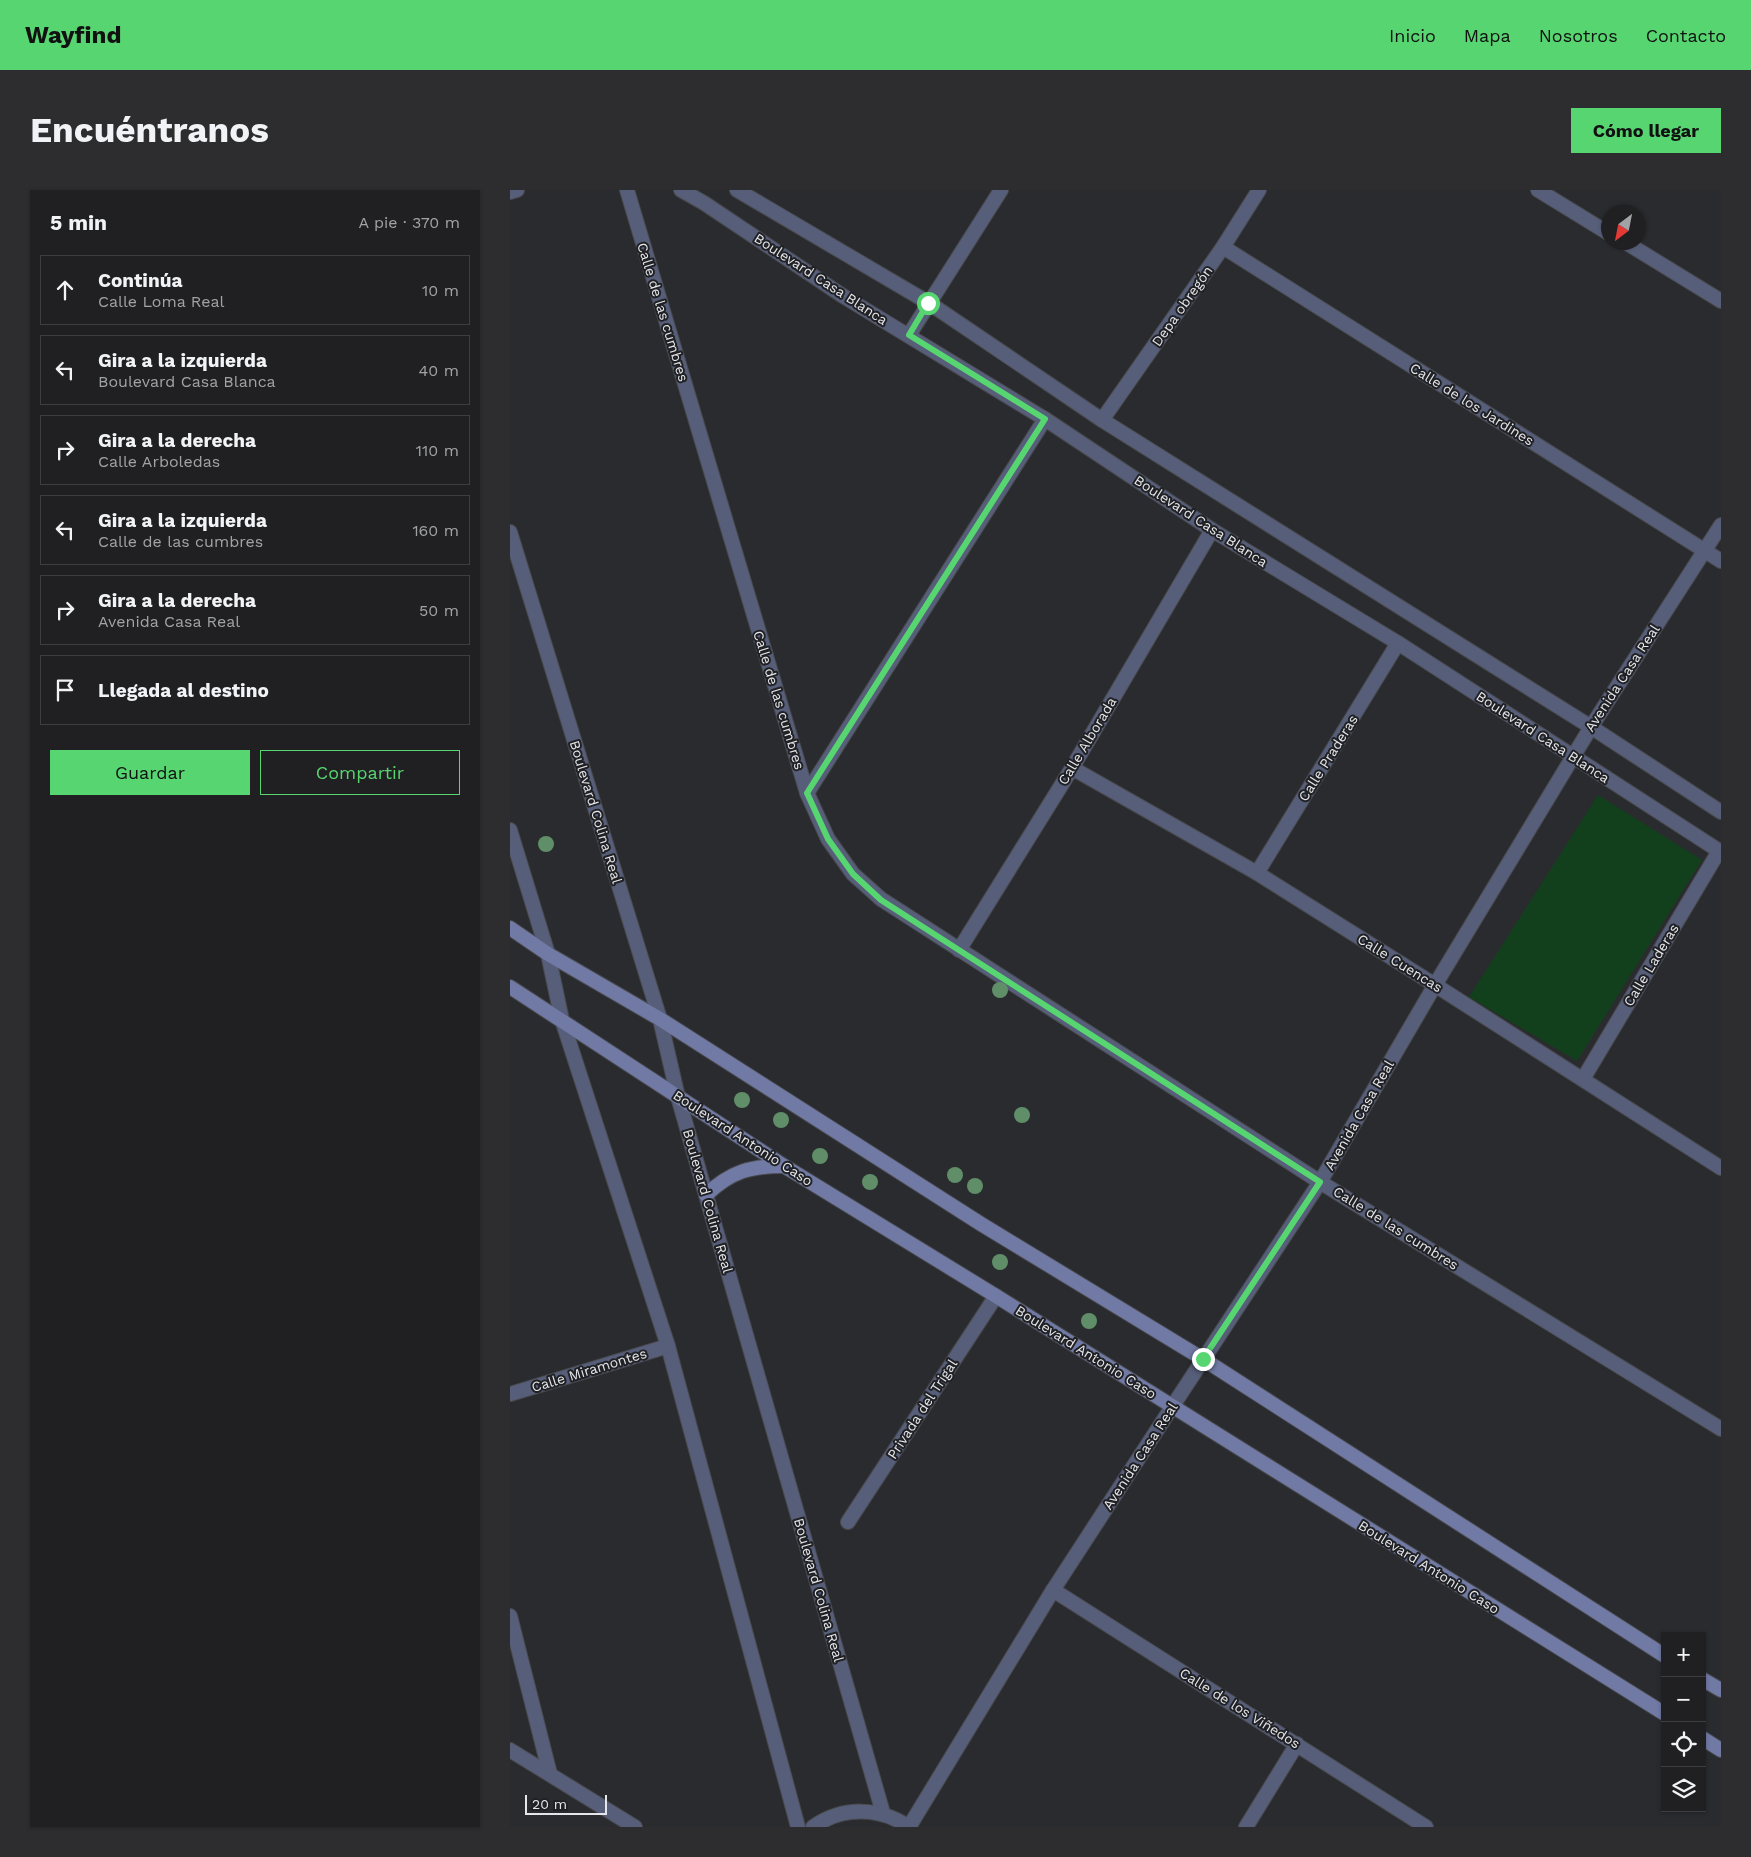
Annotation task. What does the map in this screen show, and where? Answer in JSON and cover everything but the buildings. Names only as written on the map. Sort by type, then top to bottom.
[{"type":"main road","points":[[510,928],[548,954],[660,1019],[981,1224],[1203,1359],[1661,1653]]},
{"type":"main road","name":"Boulevard Antonio Caso","points":[[510,987],[784,1166],[1661,1710]]},
{"type":"main road","points":[[706,1195],[725,1179],[748,1169],[762,1166],[784,1166]]},
{"type":"main road","points":[[1706,1681],[1721,1690]]},
{"type":"main road","points":[[1706,1741],[1721,1750]]},
{"type":"street","points":[[510,192],[517,190]]},
{"type":"street","name":"Calle de las cumbres","points":[[627,190],[807,793],[828,839],[853,874],[881,900],[1320,1182],[1721,1429]]},
{"type":"street","name":"Boulevard Casa Blanca","points":[[680,190],[704,203],[843,296],[1045,419],[1212,530],[1398,643],[1720,852]]},
{"type":"street","points":[[737,190],[928,303],[1102,420],[1591,727],[1721,812]]},
{"type":"street","points":[[909,335],[1001,190]]},
{"type":"street","name":"Depa obregón","points":[[1102,420],[1223,247],[1258,190]]},
{"type":"street","points":[[1538,190],[1601,229]]},
{"type":"street","name":"Calle de los Jardines","points":[[1223,247],[1721,561]]},
{"type":"street","points":[[1638,250],[1721,301]]},
{"type":"street","points":[[807,793],[1045,419]]},
{"type":"street","name":"Avenida Casa Real","points":[[909,1827],[1053,1590],[1320,1182],[1435,984],[1572,757],[1721,525]]},
{"type":"street","name":"Calle Alborada","points":[[959,950],[1072,768],[1212,530]]},
{"type":"street","name":"Boulevard Colina Real","points":[[510,532],[660,1019],[678,1097],[883,1813]]},
{"type":"street","name":"Calle Praderas","points":[[1257,873],[1398,643]]},
{"type":"street","name":"Calle Cuencas","points":[[1072,768],[1257,873],[1435,984],[1721,1168]]},
{"type":"street","points":[[510,830],[548,954],[562,1020],[668,1346],[798,1827]]},
{"type":"street","name":"Calle Laderas","points":[[1583,1079],[1720,852]]},
{"type":"street","name":"Privada del Trigal","points":[[848,1522],[996,1296]]},
{"type":"street","name":"Calle Miramontes","points":[[510,1394],[668,1346]]},
{"type":"street","name":"Calle de los Viñedos","points":[[1053,1590],[1426,1827]]},
{"type":"street","points":[[510,1616],[550,1774]]},
{"type":"street","points":[[1246,1827],[1297,1744]]},
{"type":"street","points":[[510,1750],[636,1827]]},
{"type":"street","points":[[813,1827],[830,1817],[847,1812],[865,1811],[883,1813],[909,1827]]},
{"type":"green space","points":[[1598,795],[1702,860],[1577,1061],[1469,997]]},
{"type":"route","points":[[928,303],[909,335],[1045,419],[807,793],[828,839],[853,874],[881,900],[1320,1182],[1203,1359]]}]
